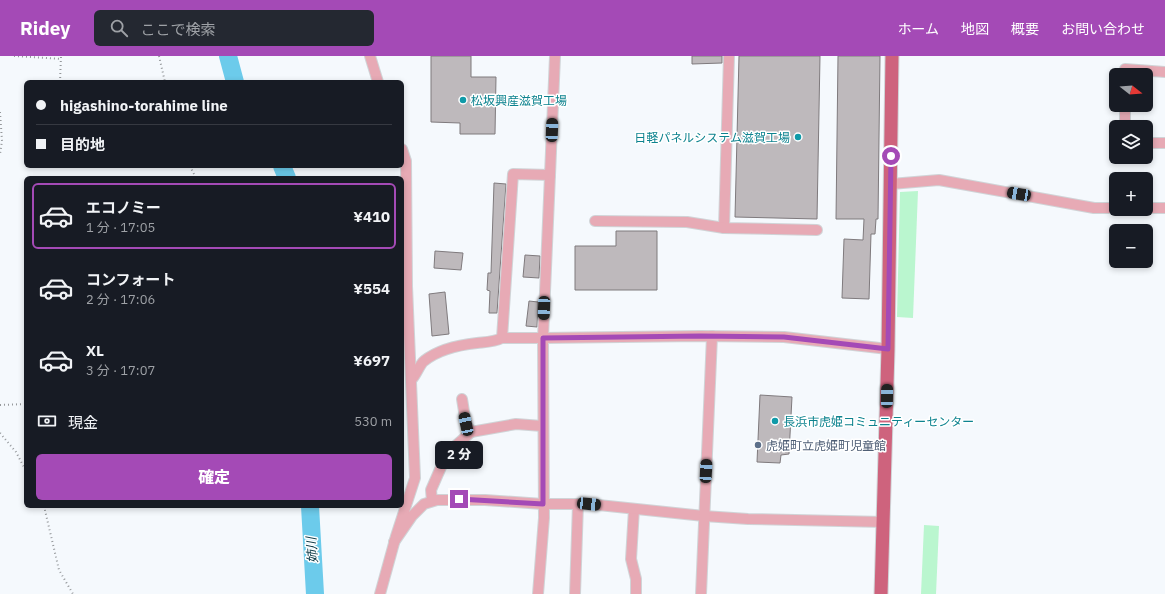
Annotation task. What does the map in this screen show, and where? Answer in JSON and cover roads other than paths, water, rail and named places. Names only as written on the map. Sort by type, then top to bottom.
[{"type":"main road","points":[[881,594],[888,349],[892,56]]},
{"type":"street","points":[[370,56],[377,80]]},
{"type":"street","points":[[538,594],[544,518],[542,426],[543,338],[555,56]]},
{"type":"street","points":[[724,228],[729,56]]},
{"type":"street","points":[[1153,71],[1165,72]]},
{"type":"street","points":[[1153,143],[1165,143]]},
{"type":"street","points":[[380,594],[394,542],[415,478],[407,286],[406,161],[404,155]]},
{"type":"street","points":[[502,338],[513,174],[550,175]]},
{"type":"street","points":[[891,184],[939,180],[1094,208],[1109,208]]},
{"type":"street","points":[[1153,208],[1165,208]]},
{"type":"street","points":[[595,221],[687,222],[724,228],[817,230]]},
{"type":"street","points":[[412,379],[422,362],[438,352],[455,346],[495,341],[502,338],[712,336],[784,337],[888,349]]},
{"type":"street","points":[[701,594],[712,336]]},
{"type":"street","points":[[462,399],[466,424],[471,432]]},
{"type":"street","points":[[432,502],[431,490],[445,458],[452,449],[471,432],[516,424],[542,426]]},
{"type":"street","points":[[394,542],[412,516],[424,504],[437,500],[485,500],[543,504],[578,504],[748,519],[884,522]]},
{"type":"street","points":[[575,594],[578,504]]},
{"type":"street","points":[[634,509],[631,559],[636,579],[636,594]]},
{"type":"waterway","name":"姉川","points":[[228,56],[234,80]]},
{"type":"waterway","name":"姉川","points":[[283,168],[286,176]]},
{"type":"waterway","name":"姉川","points":[[310,508],[315,594]]},
{"type":"place","name":"松坂興産滋賀工場","points":[[463,100]]},
{"type":"place","name":"日軽パネルシステム滋賀工場","points":[[798,137]]},
{"type":"place","name":"長浜市虎姫コミュニティーセンター","points":[[775,421]]},
{"type":"place","name":"虎姫町立虎姫町児童館","points":[[758,445]]}]
